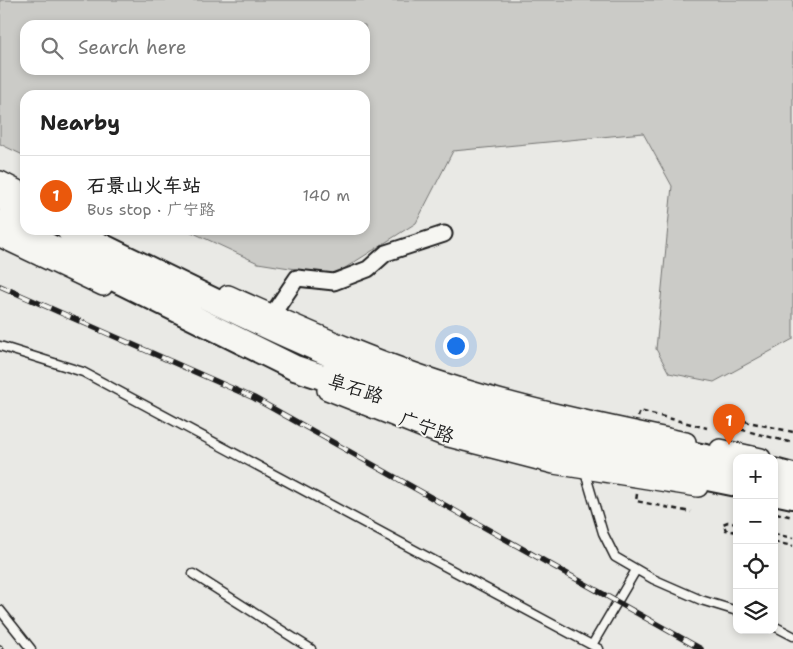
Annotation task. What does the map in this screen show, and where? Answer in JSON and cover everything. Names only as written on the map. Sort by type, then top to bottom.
[{"type":"highway","points":[[0,197],[20,207]]},
{"type":"highway","name":"阜石路","points":[[0,222],[20,232]]},
{"type":"highway","name":"阜石路","points":[[26,235],[295,368],[447,418],[560,448],[733,483]]},
{"type":"highway","name":"阜石路","points":[[79,235],[306,344],[452,401],[560,430],[733,462]]},
{"type":"highway","points":[[778,472],[793,476]]},
{"type":"highway","points":[[778,501],[793,496]]},
{"type":"street","points":[[0,181],[20,191]]},
{"type":"street","points":[[272,315],[297,278],[334,282],[368,269],[386,253],[444,234]]},
{"type":"street","points":[[106,235],[198,282],[310,333],[460,388],[562,416],[742,454]]},
{"type":"street","name":"广宁路","points":[[0,237],[295,377],[441,435],[554,464],[733,492]]},
{"type":"street","points":[[778,461],[793,464]]},
{"type":"street","points":[[778,502],[793,505]]},
{"type":"lane","points":[[0,346],[83,372],[596,647],[636,570]]},
{"type":"lane","points":[[584,469],[603,533],[615,557],[653,579],[701,600],[733,609]]},
{"type":"lane","points":[[192,574],[311,649]]},
{"type":"lane","points":[[0,610],[30,649]]},
{"type":"lane","points":[[778,628],[793,636]]},
{"type":"path","points":[[638,418],[640,411],[707,428]]},
{"type":"path","points":[[793,432],[722,416],[716,419],[720,424],[793,443]]},
{"type":"path","points":[[638,488],[636,501],[691,512]]},
{"type":"path","points":[[778,504],[793,517]]},
{"type":"path","points":[[733,523],[728,522],[722,524],[726,530],[733,531]]},
{"type":"path","points":[[778,535],[793,538]]},
{"type":"path","points":[[778,543],[793,546]]},
{"type":"shaded area","points":[[0,0],[793,0],[793,339],[714,382],[669,373],[656,349],[672,186],[643,133],[453,151],[416,223],[334,275],[258,263],[198,235],[370,235],[370,90],[20,90],[20,154],[0,144]]},
{"type":"railway","points":[[0,286],[254,398],[701,649]]},
{"type":"place","name":"石景山火车站","points":[[729,445]]}]
